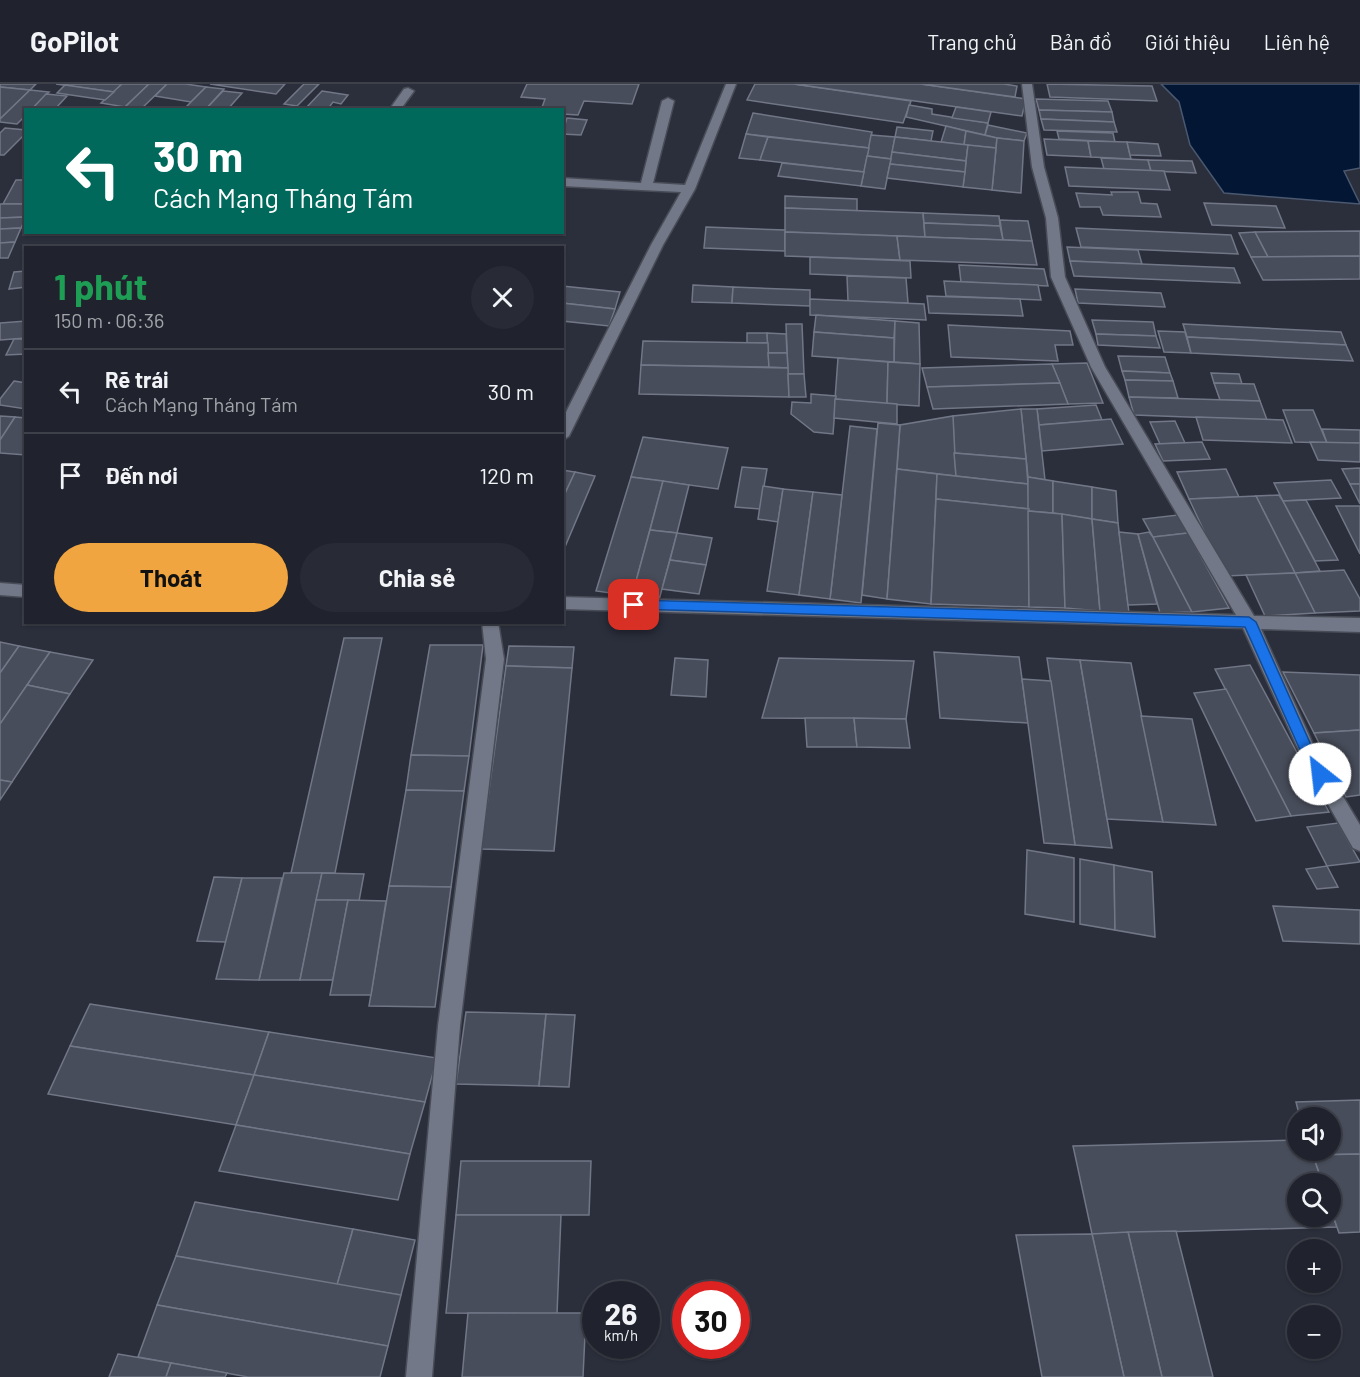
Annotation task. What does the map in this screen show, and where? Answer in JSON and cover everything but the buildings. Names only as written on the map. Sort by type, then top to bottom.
[{"type":"street","points":[[564,432],[652,255],[689,189],[731,84]]},
{"type":"street","points":[[1027,84],[1038,167],[1052,218],[1058,277],[1098,367],[1249,622],[1310,757],[1360,842]]},
{"type":"street","points":[[395,108],[408,91]]},
{"type":"street","points":[[646,186],[668,101]]},
{"type":"street","points":[[564,182],[689,189]]},
{"type":"street","points":[[0,589],[24,591]]},
{"type":"street","points":[[564,603],[1360,626]]},
{"type":"street","points":[[418,1377],[449,1026],[495,659],[490,624]]},
{"type":"water","points":[[1161,84],[1360,84],[1360,168],[1344,171],[1360,204],[1224,193],[1190,145],[1179,102]]},
{"type":"route","points":[[634,605],[1249,622],[1310,757],[1320,774]]}]
